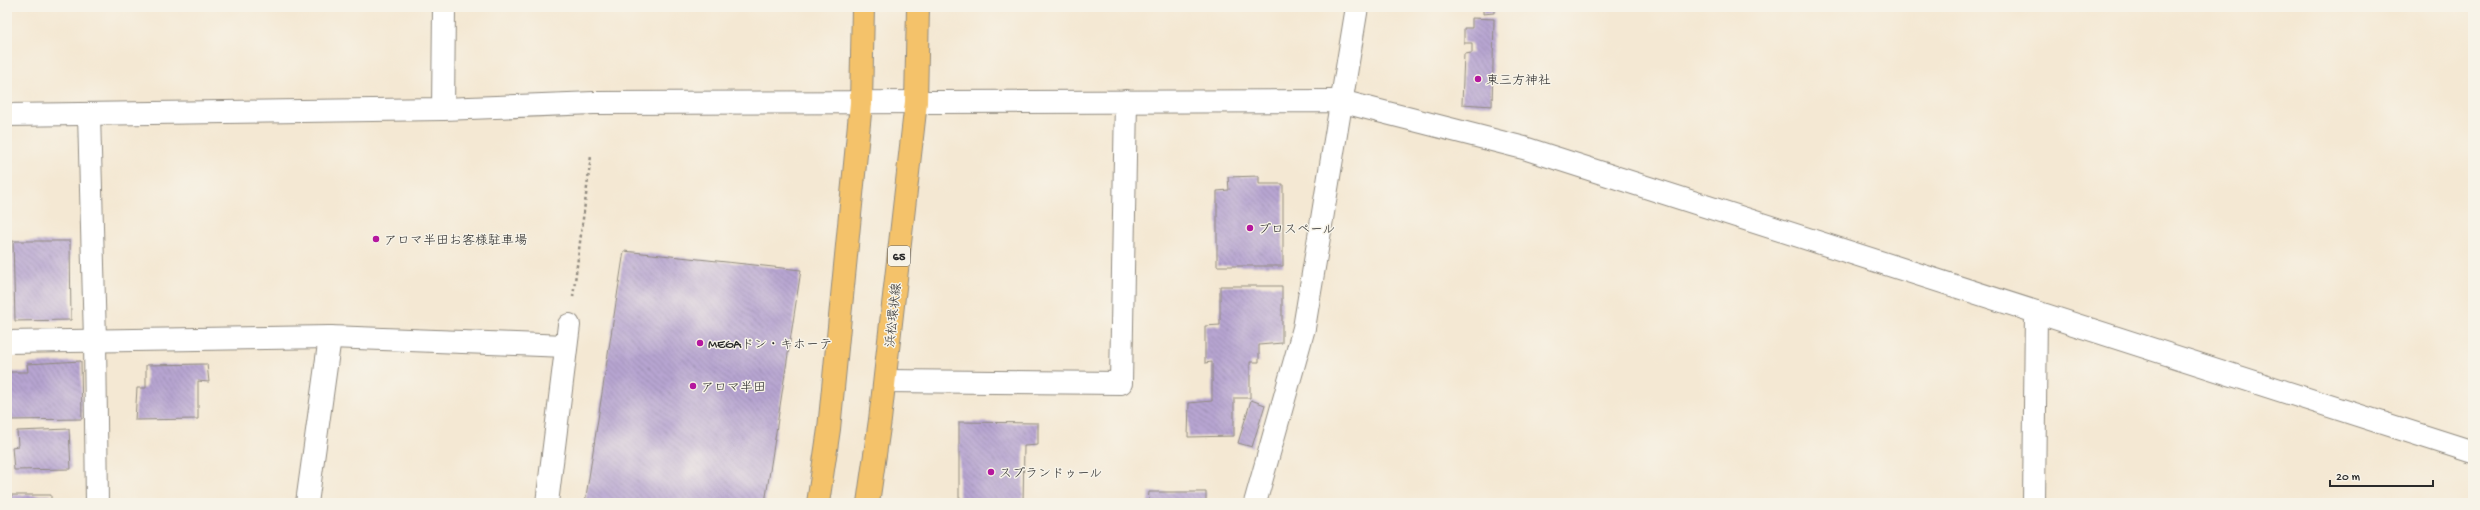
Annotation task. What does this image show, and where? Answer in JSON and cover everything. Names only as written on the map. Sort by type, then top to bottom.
[{"type":"main road","points":[[818,503],[829,429],[861,103],[863,7]]},
{"type":"main road","name":"浜松環状線","points":[[868,503],[885,382],[916,102],[918,7]]},
{"type":"street","points":[[443,109],[444,7]]},
{"type":"street","points":[[1255,503],[1304,328],[1356,7]]},
{"type":"street","points":[[885,382],[1121,383],[1126,101]]},
{"type":"street","points":[[7,115],[443,109],[594,104],[1340,101],[1524,148],[2473,452]]},
{"type":"street","points":[[88,114],[95,340],[97,503]]},
{"type":"street","points":[[2034,503],[2036,312]]},
{"type":"street","points":[[7,342],[330,337],[568,336],[547,503]]},
{"type":"street","points":[[307,503],[330,337]]},
{"type":"path","points":[[568,336],[591,156]]},
{"type":"building","points":[[1483,7],[1494,7],[1494,13],[1483,14]]},
{"type":"building","name":"東三方神社","points":[[1472,18],[1494,19],[1492,106],[1462,104],[1464,54],[1472,53],[1472,43],[1464,43],[1464,28],[1472,28]]},
{"type":"building","name":"プロスペール","points":[[1259,176],[1259,184],[1283,184],[1283,266],[1217,266],[1217,191],[1229,190],[1228,177]]},
{"type":"building","points":[[13,241],[70,241],[71,320],[15,321]]},
{"type":"building","name":"アロマ半田","points":[[624,251],[801,270],[765,503],[585,503]]},
{"type":"building","points":[[1220,286],[1282,286],[1282,343],[1259,345],[1259,362],[1250,362],[1250,398],[1234,398],[1234,436],[1188,437],[1189,403],[1212,401],[1212,362],[1205,363],[1205,326],[1220,325]]},
{"type":"building","points":[[81,361],[82,419],[9,420],[9,372],[28,372],[27,364]]},
{"type":"building","points":[[207,364],[209,382],[198,381],[198,419],[135,420],[137,388],[146,388],[146,365]]},
{"type":"building","points":[[1251,400],[1265,405],[1252,447],[1238,443]]},
{"type":"building","name":"スプランドゥール","points":[[959,422],[1038,423],[1038,445],[1024,446],[1023,503],[965,503],[965,499],[959,498]]},
{"type":"building","points":[[69,429],[71,469],[14,470],[12,447],[18,446],[17,431]]},
{"type":"building","points":[[1149,492],[1206,492],[1206,503],[1148,503]]},
{"type":"building","points":[[8,495],[51,495],[51,503],[9,503]]},
{"type":"place","name":"東三方神社","points":[[1478,79]]},
{"type":"place","name":"プロスペール","points":[[1250,228]]},
{"type":"place","name":"アロマ半田お客様駐車場","points":[[376,239]]},
{"type":"place","name":"MEGAドン・キホーテ","points":[[700,343]]},
{"type":"place","name":"アロマ半田","points":[[693,386]]},
{"type":"place","name":"スプランドゥール","points":[[991,472]]}]
